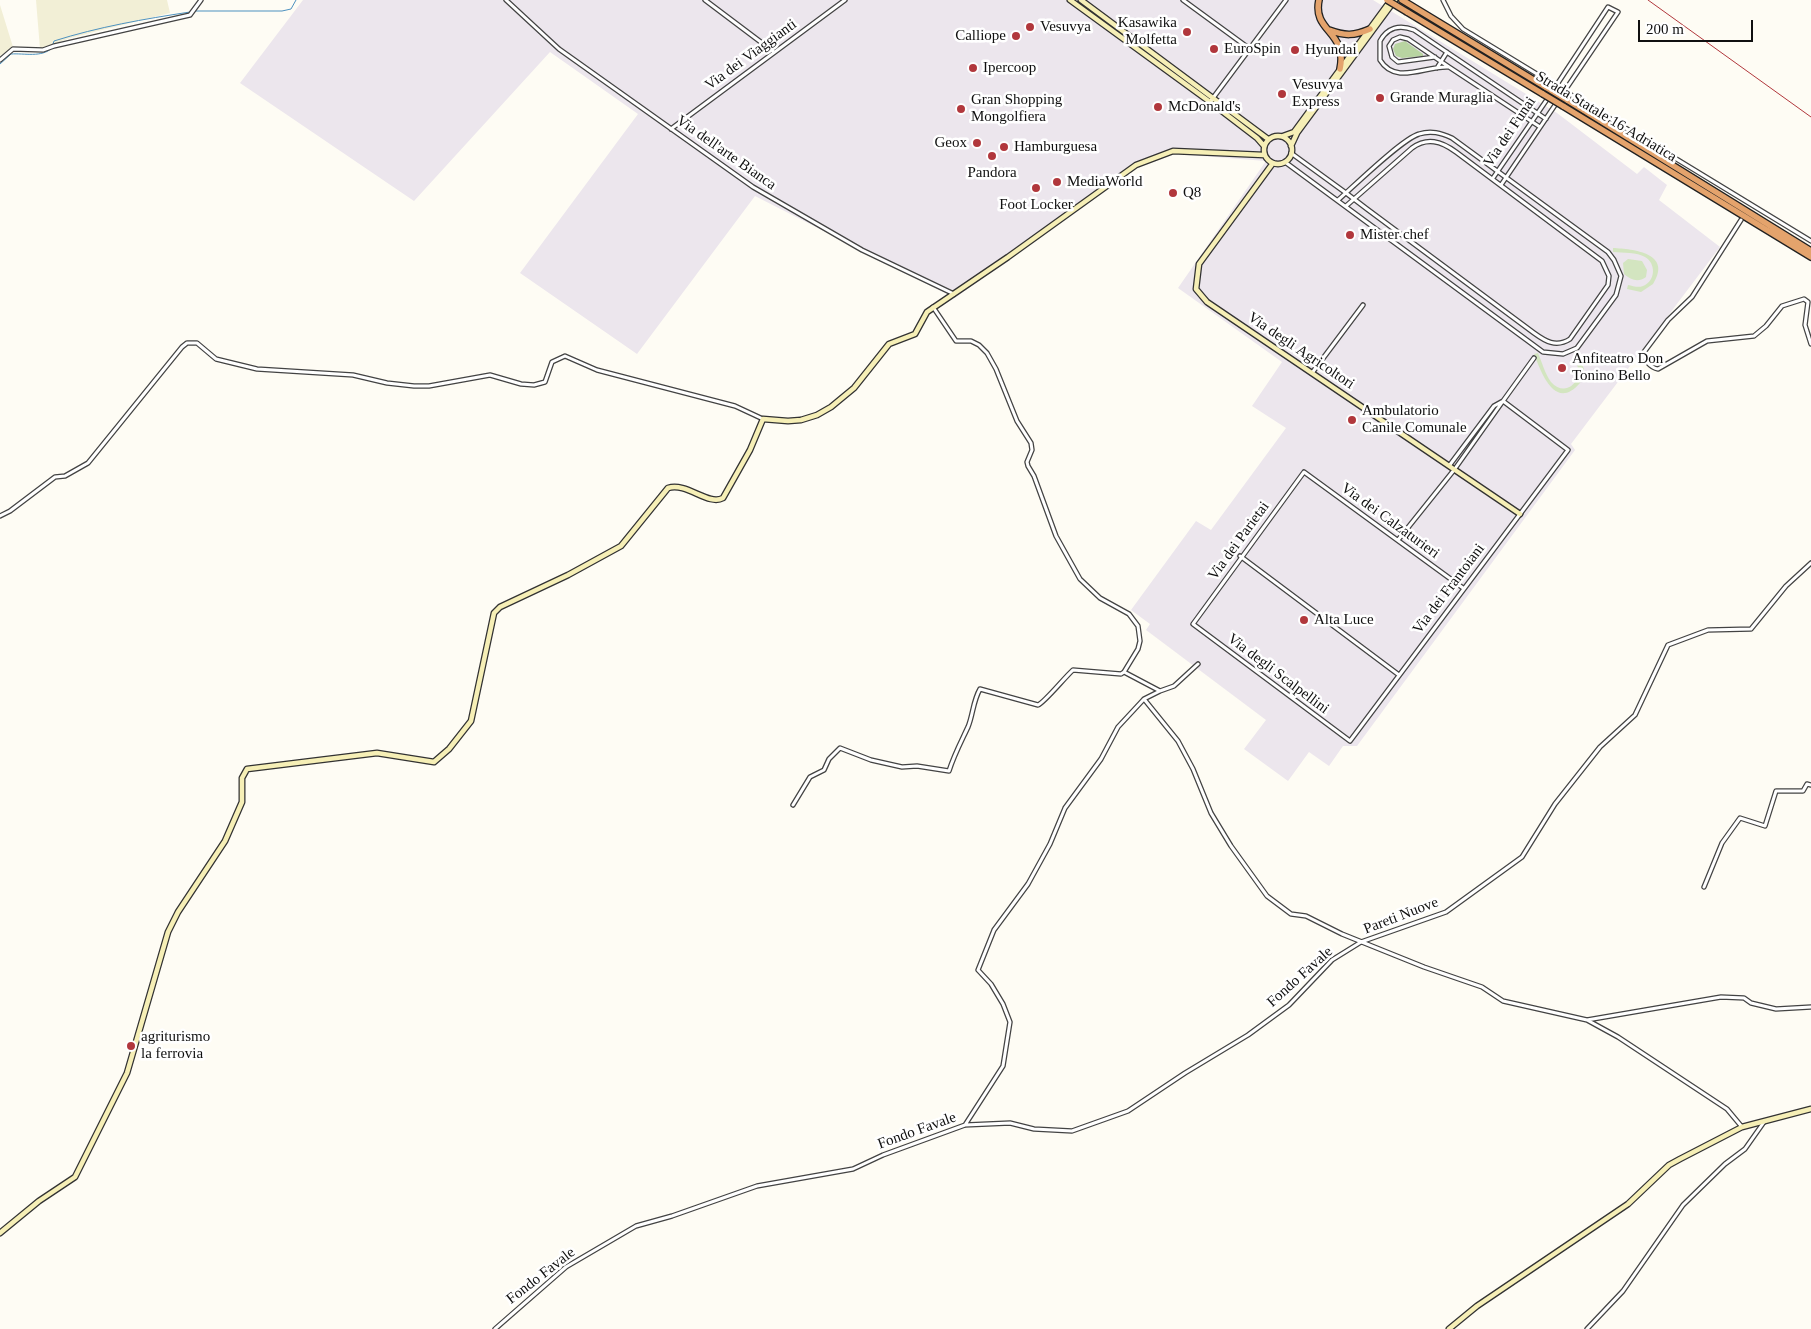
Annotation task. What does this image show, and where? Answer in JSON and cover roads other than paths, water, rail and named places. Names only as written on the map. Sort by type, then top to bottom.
[{"type":"highway","points":[[1319,0],[1319,18],[1338,42],[1342,58],[1340,69]]},
{"type":"highway","name":"Strada Statale 16 Adriatica","points":[[1389,0],[1811,250]]},
{"type":"highway","name":"Strada Statale 16 Adriatica","points":[[1402,0],[1545,91]]},
{"type":"highway","points":[[1327,30],[1343,36],[1354,36],[1370,29]]},
{"type":"highway","name":"Strada Statale 16 Adriatica","points":[[1565,103],[1811,257]]},
{"type":"highway","points":[[1776,236],[1811,262]]},
{"type":"street","points":[[0,60],[12,49],[44,50],[133,26],[190,15],[201,0]]},
{"type":"street","name":"Via dell'arte Bianca","points":[[506,0],[559,50],[771,199],[862,250],[954,294]]},
{"type":"street","points":[[705,0],[774,52]]},
{"type":"street","name":"Via dei Viaggianti","points":[[671,129],[845,0]]},
{"type":"street","points":[[1070,0],[1268,139]]},
{"type":"street","points":[[1081,0],[1212,100],[1264,146]]},
{"type":"street","points":[[1183,0],[1250,49]]},
{"type":"street","points":[[1212,100],[1286,0]]},
{"type":"street","points":[[1285,162],[1291,153],[1291,146],[1296,132],[1389,0]]},
{"type":"street","points":[[1264,155],[1264,146],[1268,139],[1275,135],[1283,136],[1296,132],[1395,0]]},
{"type":"street","points":[[1444,0],[1451,16],[1463,29],[1566,90],[1749,207],[1811,241]]},
{"type":"street","name":"Via dei Funai","points":[[1493,178],[1557,85],[1608,6],[1618,12],[1501,185]]},
{"type":"street","points":[[1452,69],[1437,68],[1404,74],[1389,70],[1380,60],[1378,48],[1380,41],[1388,31],[1394,28],[1408,27],[1546,118]]},
{"type":"street","points":[[1435,57],[1398,62],[1390,54],[1389,46],[1396,38],[1404,37],[1435,57],[1540,127]]},
{"type":"street","points":[[1437,68],[1447,52]]},
{"type":"street","points":[[0,516],[10,512],[55,477],[65,476],[88,463],[182,346],[188,343],[197,343],[216,359],[257,369],[353,375],[387,383],[414,386],[429,386],[490,375],[534,385],[545,382],[552,362],[565,356],[597,370],[735,406],[763,419],[801,420],[817,415],[832,407],[854,388],[889,344],[915,334],[927,312],[1040,234],[1122,173],[1138,164],[1173,151],[1264,155],[1273,163],[1285,162],[1536,348],[1544,352],[1557,354],[1569,352],[1578,346],[1619,290],[1620,276],[1618,268],[1608,252],[1498,171],[1443,134],[1432,132],[1420,133],[1406,141],[1338,200]]},
{"type":"street","points":[[1283,136],[1291,146]]},
{"type":"street","points":[[1291,153],[1354,199],[1546,342],[1560,343],[1570,340],[1607,289],[1609,276],[1602,261],[1493,178],[1447,145],[1437,141],[1418,144],[1354,199],[1346,206]]},
{"type":"street","points":[[1465,158],[1470,151]]},
{"type":"street","name":"Via degli Agricoltori","points":[[1273,163],[1199,264],[1196,289],[1207,302],[1520,514]]},
{"type":"street","points":[[1741,220],[1692,297],[1668,320],[1644,352],[1644,358],[1653,368],[1658,369],[1707,341],[1754,336],[1766,326],[1782,306],[1804,299],[1808,302],[1805,325],[1811,344]]},
{"type":"street","points":[[1312,374],[1363,305]]},
{"type":"street","points":[[793,804],[810,777],[824,770],[829,759],[840,748],[871,760],[902,767],[917,766],[949,771],[954,754],[969,725],[971,713],[980,689],[1038,705],[1042,704],[1058,684],[1073,670],[1121,674],[1138,649],[1140,641],[1138,626],[1129,614],[1100,598],[1080,579],[1056,536],[1034,476],[1028,466],[1027,462],[1032,450],[1031,443],[1018,421],[996,369],[979,345],[970,341],[959,342],[954,339],[933,308]]},
{"type":"street","points":[[1398,540],[1454,470],[1534,358]]},
{"type":"street","points":[[1449,466],[1494,406],[1503,401]]},
{"type":"street","name":"Via dei Frantoiani","points":[[1350,742],[1463,588],[1568,450],[1503,401]]},
{"type":"street","points":[[0,1233],[39,1201],[75,1177],[127,1073],[173,922],[231,829],[243,797],[244,772],[247,769],[256,767],[377,753],[434,762],[450,749],[471,722],[497,609],[568,575],[621,546],[668,488],[681,486],[715,500],[723,498],[750,450],[763,419]]},
{"type":"street","name":"Via dei Calzaturieri","points":[[1304,472],[1463,588]]},
{"type":"street","name":"Via dei Parietai","points":[[1193,624],[1240,556],[1304,472]]},
{"type":"street","points":[[1240,556],[1399,675]]},
{"type":"street","name":"Pareti Nuove","points":[[1361,942],[1446,912],[1522,857],[1555,804],[1600,747],[1635,716],[1668,645],[1708,630],[1751,629],[1786,586],[1811,563]]},
{"type":"street","name":"Via degli Scalpellini","points":[[1193,624],[1350,742]]},
{"type":"street","points":[[965,1125],[1003,1066],[1010,1022],[1004,1004],[991,984],[978,970],[994,930],[1028,884],[1050,844],[1065,808],[1092,773],[1118,727],[1144,699],[1174,686],[1198,664]]},
{"type":"street","points":[[1124,672],[1160,691]]},
{"type":"street","points":[[1144,699],[1178,741],[1193,769],[1211,813],[1266,896],[1291,914],[1306,916],[1361,942]]},
{"type":"street","points":[[1704,886],[1722,843],[1740,818],[1765,826],[1776,791],[1797,793],[1802,791],[1807,784],[1811,785]]},
{"type":"street","name":"Pareti Nuove","points":[[1361,942],[1482,987],[1503,1001],[1587,1020],[1721,997],[1744,998],[1751,1003],[1776,1009],[1811,1007]]},
{"type":"street","name":"Fondo Favale","points":[[495,1329],[566,1267],[636,1226],[672,1216],[758,1186],[853,1169],[883,1155],[965,1125],[1010,1123],[1034,1130],[1072,1132],[1118,1116],[1248,1035],[1289,1005],[1332,960],[1361,942]]},
{"type":"street","points":[[1587,1020],[1618,1037],[1727,1109],[1742,1127]]},
{"type":"street","points":[[1448,1329],[1477,1306],[1628,1204],[1669,1165],[1742,1127],[1811,1109]]},
{"type":"street","points":[[1587,1329],[1623,1291],[1683,1205],[1725,1164],[1745,1149],[1765,1120]]},
{"type":"waterway","points":[[196,11],[282,11],[291,9],[296,0]]},
{"type":"waterway","points":[[53,44],[54,41],[104,28],[190,12]]},
{"type":"waterway","points":[[0,64],[11,54],[38,54],[52,48]]},
{"type":"railway","points":[[1648,0],[1811,117]]},
{"type":"place","name":"Vesuvya","points":[[1030,27]]},
{"type":"place","name":"Kasawika Molfetta","points":[[1187,32]]},
{"type":"place","name":"Calliope","points":[[1016,36]]},
{"type":"place","name":"EuroSpin","points":[[1214,49]]},
{"type":"place","name":"Hyundai","points":[[1295,50]]},
{"type":"place","name":"Ipercoop","points":[[973,68]]},
{"type":"place","name":"Vesuvya Express","points":[[1282,94]]},
{"type":"place","name":"Grande Muraglia","points":[[1380,98]]},
{"type":"place","name":"McDonald's","points":[[1158,107]]},
{"type":"place","name":"Gran Shopping Mongolfiera","points":[[961,109]]},
{"type":"place","name":"Geox","points":[[977,143]]},
{"type":"place","name":"Hamburguesa","points":[[1004,147]]},
{"type":"place","name":"Pandora","points":[[992,156]]},
{"type":"place","name":"MediaWorld","points":[[1057,182]]},
{"type":"place","name":"Foot Locker","points":[[1036,188]]},
{"type":"place","name":"Q8","points":[[1173,193]]},
{"type":"place","name":"Mister chef","points":[[1350,235]]},
{"type":"place","name":"Anfiteatro Don Tonino Bello","points":[[1562,368]]},
{"type":"place","name":"Ambulatorio Canile Comunale","points":[[1352,420]]},
{"type":"place","name":"Alta Luce","points":[[1304,620]]},
{"type":"place","name":"agriturismo la ferrovia","points":[[131,1046]]}]
